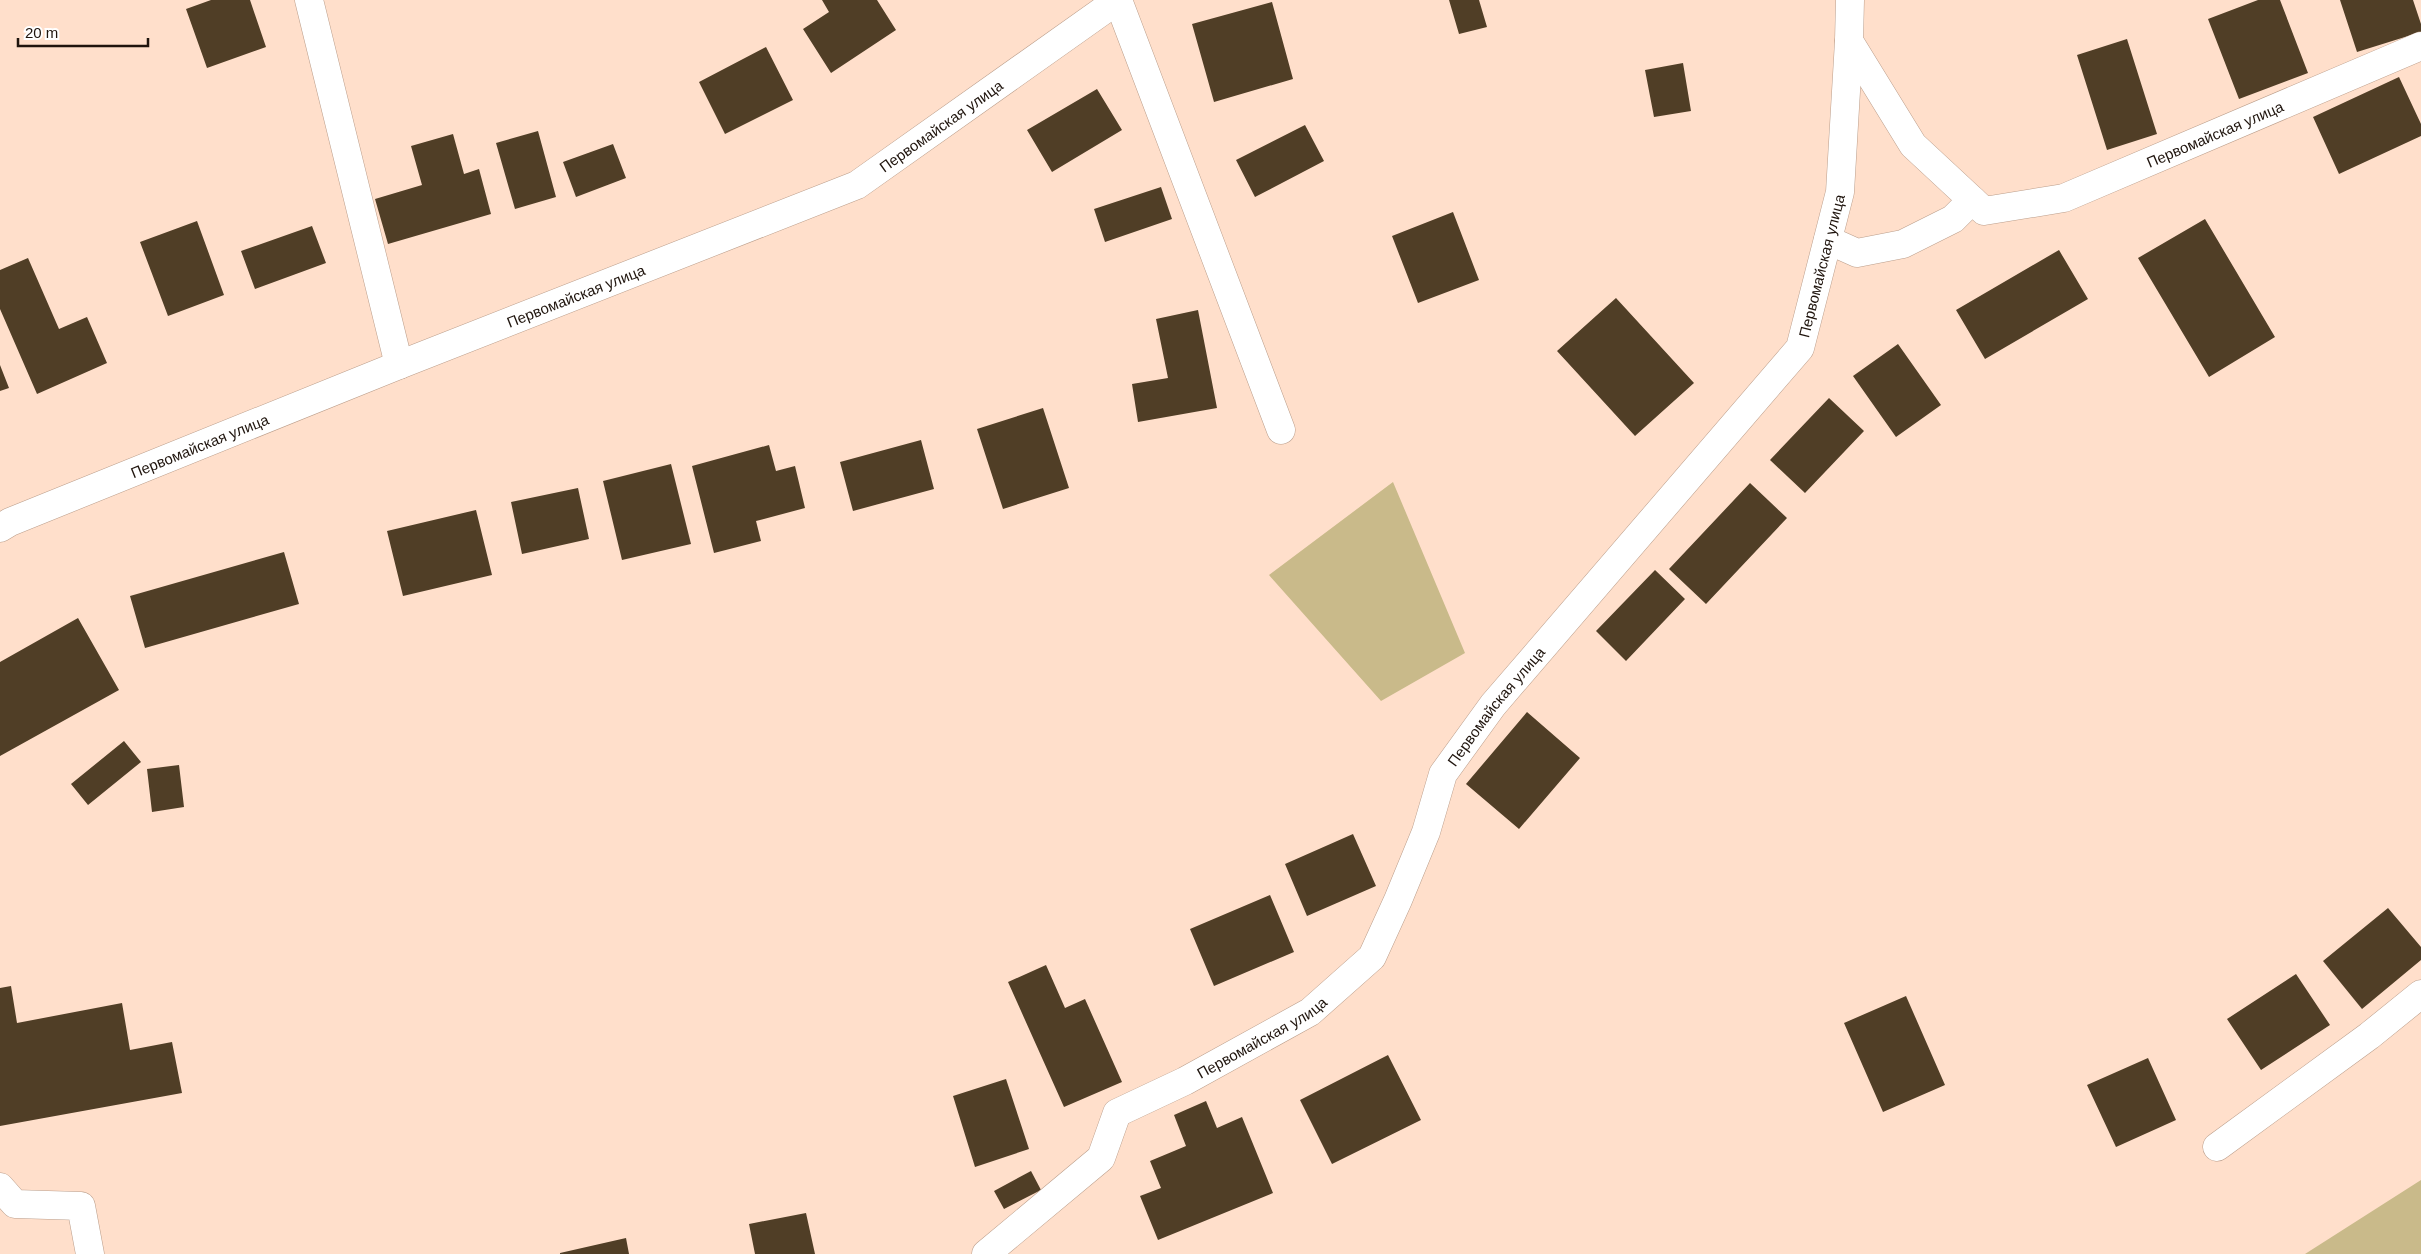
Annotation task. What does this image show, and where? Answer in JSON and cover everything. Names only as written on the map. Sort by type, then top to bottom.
[{"type":"street","points":[[308,0],[399,365]]},
{"type":"street","points":[[1118,0],[1281,430]]},
{"type":"street","name":"Первомайская улица","points":[[0,528],[10,522],[399,365],[857,185],[1118,0]]},
{"type":"street","name":"Первомайская улица","points":[[986,1254],[1101,1158],[1117,1113],[1185,1081],[1310,1012],[1372,957],[1426,832],[1443,774],[1493,705],[1800,348],[1840,192],[1850,0]]},
{"type":"street","name":"Первомайская улица","points":[[1848,41],[1913,145],[1984,211],[2064,198],[2421,46]]},
{"type":"street","points":[[1828,240],[1857,254],[1903,244],[1953,219],[1972,200]]},
{"type":"street","points":[[2217,1147],[2369,1036],[2421,994]]},
{"type":"street","points":[[0,1187],[15,1204],[81,1206],[90,1254]]},
{"type":"shaded area","points":[[1393,482],[1465,653],[1381,701],[1269,575]]},
{"type":"shaded area","points":[[2421,1180],[2421,1254],[2305,1254]]},
{"type":"building","points":[[211,0],[250,0],[266,47],[207,68],[186,9]]},
{"type":"building","points":[[822,0],[877,0],[896,30],[831,73],[803,29],[829,12]]},
{"type":"building","points":[[1449,0],[1479,0],[1487,27],[1459,34]]},
{"type":"building","points":[[2258,0],[2280,0],[2308,73],[2239,99],[2208,19]]},
{"type":"building","points":[[2340,0],[2413,0],[2421,24],[2421,32],[2357,52]]},
{"type":"building","points":[[1272,2],[1293,79],[1214,102],[1192,24]]},
{"type":"building","points":[[2127,39],[2157,134],[2107,150],[2077,55]]},
{"type":"building","points":[[766,47],[793,100],[725,134],[699,82]]},
{"type":"building","points":[[1683,63],[1691,111],[1654,117],[1645,70]]},
{"type":"building","points":[[2399,77],[2421,124],[2421,136],[2339,174],[2313,117]]},
{"type":"building","points":[[1097,89],[1122,130],[1052,172],[1027,130]]},
{"type":"building","points":[[1305,125],[1324,161],[1255,197],[1236,160]]},
{"type":"building","points":[[538,131],[556,197],[515,209],[496,143]]},
{"type":"building","points":[[453,134],[464,174],[479,169],[491,214],[388,244],[375,199],[422,185],[411,146]]},
{"type":"building","points":[[613,144],[626,178],[576,197],[563,162]]},
{"type":"building","points":[[1161,187],[1172,219],[1105,242],[1094,209]]},
{"type":"building","points":[[1453,212],[1479,280],[1418,303],[1392,236]]},
{"type":"building","points":[[2205,219],[2275,337],[2209,377],[2138,258]]},
{"type":"building","points":[[197,221],[224,295],[168,316],[140,242]]},
{"type":"building","points":[[312,226],[326,263],[255,289],[241,251]]},
{"type":"building","points":[[2059,250],[2088,299],[1985,359],[1956,310]]},
{"type":"building","points":[[28,258],[59,329],[87,317],[107,363],[37,394],[0,309],[0,270]]},
{"type":"building","points":[[1616,298],[1694,383],[1635,436],[1557,351]]},
{"type":"building","points":[[1198,310],[1217,408],[1138,422],[1132,384],[1168,378],[1156,319]]},
{"type":"building","points":[[1898,344],[1941,405],[1896,437],[1853,376]]},
{"type":"building","points":[[0,365],[9,388],[0,391]]},
{"type":"building","points":[[1829,398],[1864,431],[1805,493],[1770,460]]},
{"type":"building","points":[[1043,408],[1069,488],[1003,509],[977,429]]},
{"type":"building","points":[[921,440],[934,489],[853,511],[840,462]]},
{"type":"building","points":[[769,445],[776,471],[795,466],[805,508],[756,521],[761,541],[714,553],[692,466]]},
{"type":"building","points":[[671,464],[691,544],[622,560],[603,481]]},
{"type":"building","points":[[1750,483],[1787,518],[1706,604],[1669,569]]},
{"type":"building","points":[[578,488],[589,539],[522,554],[511,502]]},
{"type":"building","points":[[476,510],[492,575],[403,596],[387,531]]},
{"type":"building","points":[[284,552],[299,604],[145,648],[130,596]]},
{"type":"building","points":[[1655,570],[1685,599],[1626,661],[1596,631]]},
{"type":"building","points":[[78,618],[119,690],[0,756],[0,662]]},
{"type":"building","points":[[1527,712],[1580,758],[1519,829],[1466,784]]},
{"type":"building","points":[[124,741],[141,762],[88,805],[71,784]]},
{"type":"building","points":[[179,765],[184,807],[152,812],[147,769]]},
{"type":"building","points":[[1353,834],[1376,886],[1307,916],[1285,864]]},
{"type":"building","points":[[1270,895],[1294,952],[1214,986],[1190,929]]},
{"type":"building","points":[[2388,908],[2421,947],[2421,960],[2362,1009],[2323,961]]},
{"type":"building","points":[[1046,965],[1065,1008],[1085,999],[1122,1082],[1064,1107],[1008,982]]},
{"type":"building","points":[[2296,974],[2330,1025],[2261,1070],[2227,1019]]},
{"type":"building","points":[[11,986],[17,1023],[122,1003],[130,1050],[172,1042],[182,1093],[0,1126],[0,988]]},
{"type":"building","points":[[1906,996],[1945,1085],[1883,1112],[1844,1023]]},
{"type":"building","points":[[1388,1055],[1421,1120],[1332,1164],[1300,1100]]},
{"type":"building","points":[[2148,1058],[2176,1120],[2116,1147],[2087,1085]]},
{"type":"building","points":[[1006,1079],[1029,1149],[975,1167],[953,1096]]},
{"type":"building","points":[[1206,1101],[1217,1128],[1242,1117],[1273,1193],[1158,1240],[1140,1196],[1161,1188],[1150,1161],[1186,1146],[1174,1115]]},
{"type":"building","points":[[1031,1171],[1041,1190],[1004,1209],[994,1191]]},
{"type":"building","points":[[806,1213],[815,1254],[755,1254],[749,1224]]},
{"type":"building","points":[[626,1238],[629,1254],[560,1254],[560,1253]]}]
